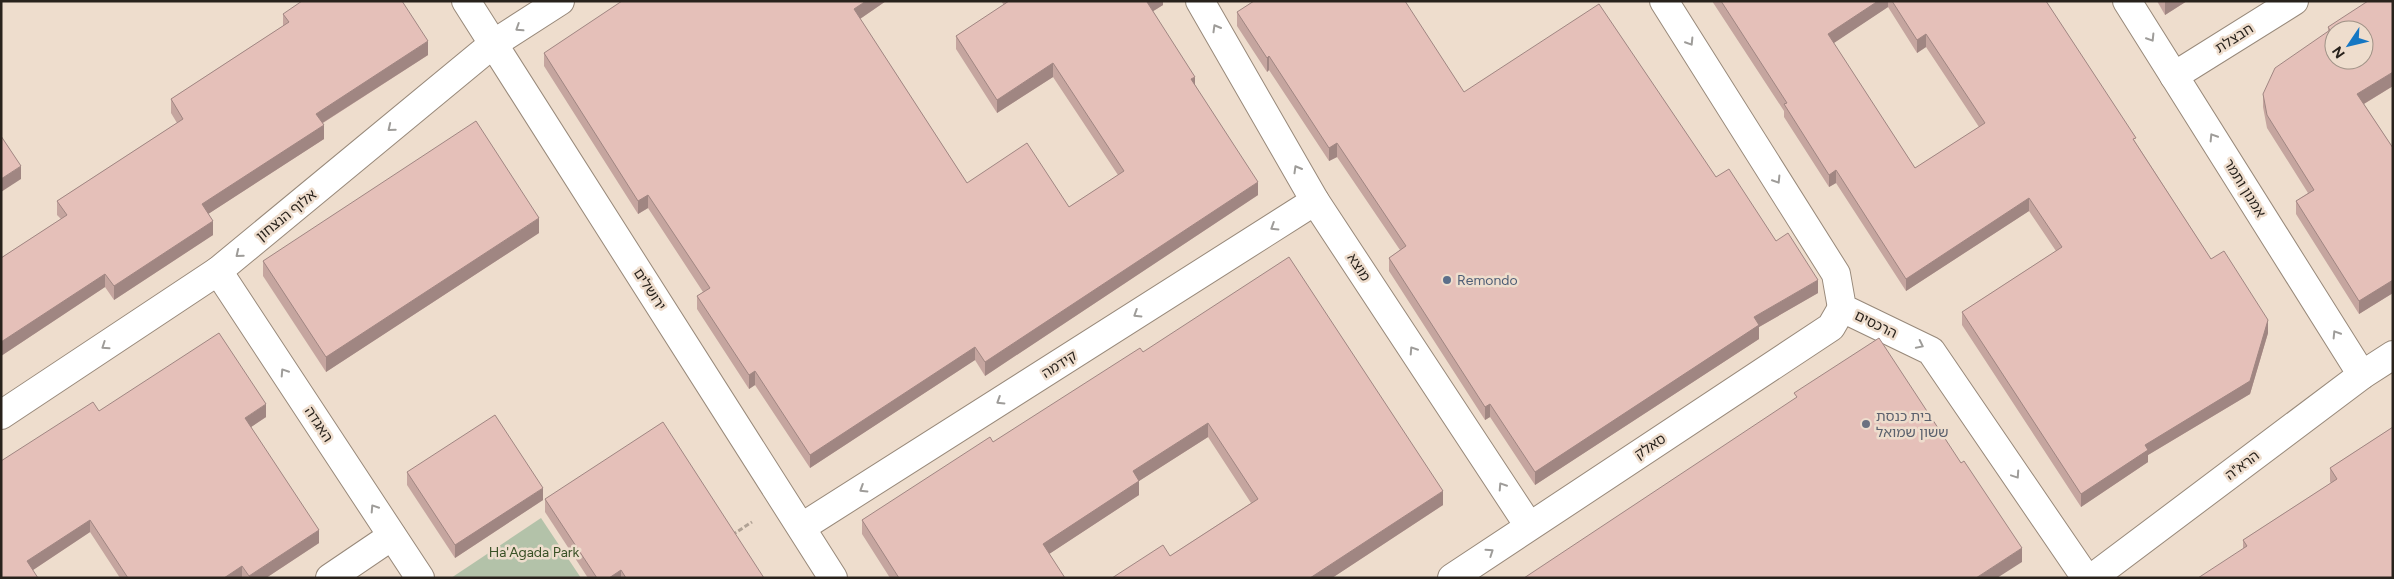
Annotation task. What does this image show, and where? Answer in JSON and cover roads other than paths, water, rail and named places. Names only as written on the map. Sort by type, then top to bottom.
[{"type":"street","name":"ירושלים","points":[[466,1],[833,578]]},
{"type":"street","name":"אלוף הנצחון","points":[[1,415],[218,271],[494,44],[560,1]]},
{"type":"street","name":"מוצא","points":[[1200,1],[1315,201],[1529,526]]},
{"type":"street","name":"הרכסים","points":[[1664,1],[1836,274],[1842,308],[1931,350],[2086,578]]},
{"type":"street","name":"אמנון ותמר","points":[[2127,1],[2362,375]]},
{"type":"street","name":"חבצלת","points":[[2174,76],[2294,1]]},
{"type":"street","name":"קידמה","points":[[802,528],[1315,201]]},
{"type":"street","name":"האגדה","points":[[218,271],[420,578]]},
{"type":"street","name":"סאלק","points":[[1452,578],[1831,327],[1842,308]]},
{"type":"street","name":"הרא\"ה","points":[[2092,578],[2362,375],[2393,355]]},
{"type":"street","points":[[330,578],[392,536]]},
{"type":"place","name":"Remondo","points":[[1447,280]]},
{"type":"place","name":"בית כנסת ששון שמואל","points":[[1866,424]]},
{"type":"park label","name":"Ha'Agada Park","points":[[534,552]]}]
